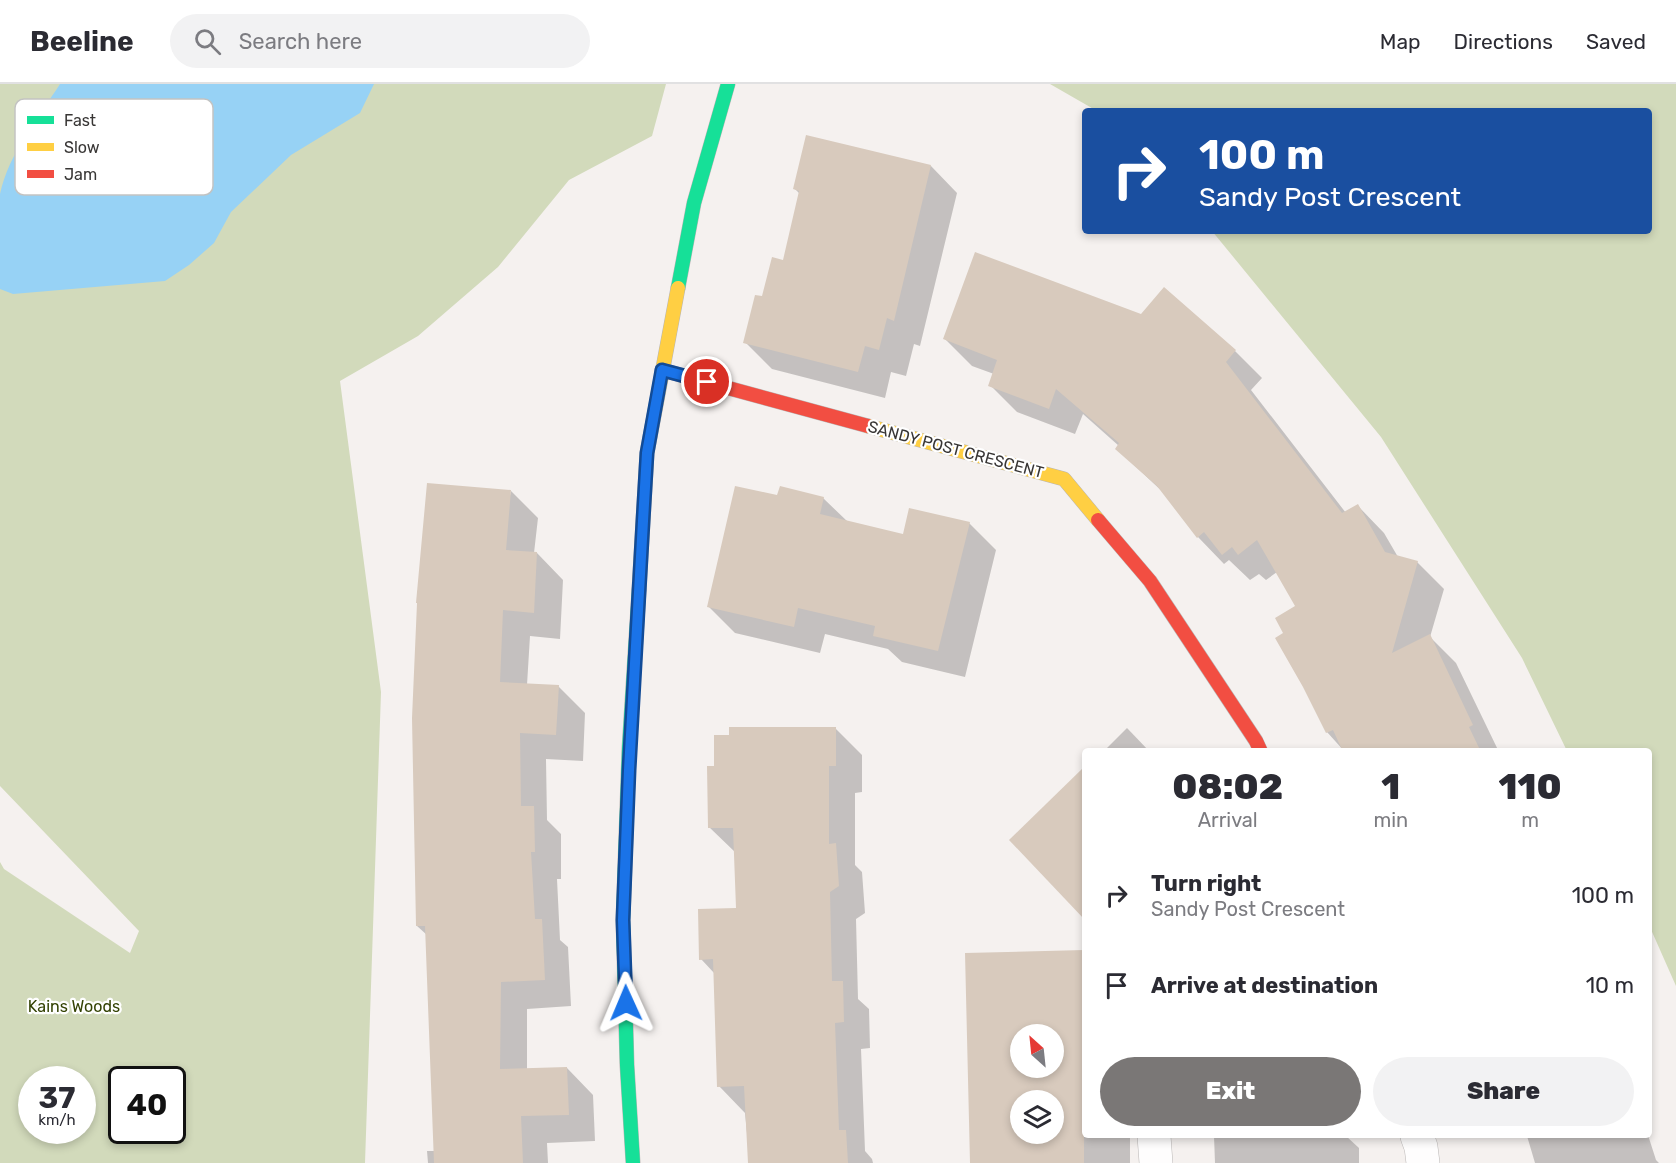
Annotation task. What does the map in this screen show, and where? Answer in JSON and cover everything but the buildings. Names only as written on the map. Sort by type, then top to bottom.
[{"type":"street","points":[[633,1163],[627,1065],[623,920],[628,783],[647,453],[694,203],[728,84]]},
{"type":"street","name":"SANDY POST CRESCENT","points":[[662,370],[1064,479],[1150,581],[1259,748]]},
{"type":"street","points":[[1154,1138],[1156,1163]]},
{"type":"street","points":[[1418,1138],[1423,1163]]},
{"type":"green space","name":"Kains Woods","points":[[0,84],[666,84],[652,136],[569,180],[498,267],[418,336],[340,381],[381,692],[365,1163],[0,1163],[0,862],[4,869],[130,953],[139,931],[0,786]]},
{"type":"green space","points":[[1050,84],[1676,84],[1676,986],[1652,932],[1652,748],[1566,748],[1522,658],[1381,437],[1214,234],[1652,234],[1652,108],[1092,108]]},
{"type":"water","points":[[60,84],[374,84],[360,113],[291,155],[231,212],[214,243],[189,265],[165,281],[13,294],[0,289],[0,194],[15,154],[15,195],[213,195],[213,99],[50,99]]},
{"type":"traffic: fast","points":[[678,288],[694,203],[728,84]]},
{"type":"traffic: fast","points":[[633,1163],[627,1065],[623,920],[629,749],[639,590]]},
{"type":"traffic: slow","points":[[639,590],[647,453],[678,288]]},
{"type":"traffic: slow","points":[[868,426],[1064,479],[1098,520]]},
{"type":"traffic: jam","points":[[662,370],[868,426]]},
{"type":"traffic: jam","points":[[1098,520],[1150,581],[1259,748]]},
{"type":"route","points":[[626,1003],[623,920],[647,453],[662,370],[707,382]]}]
